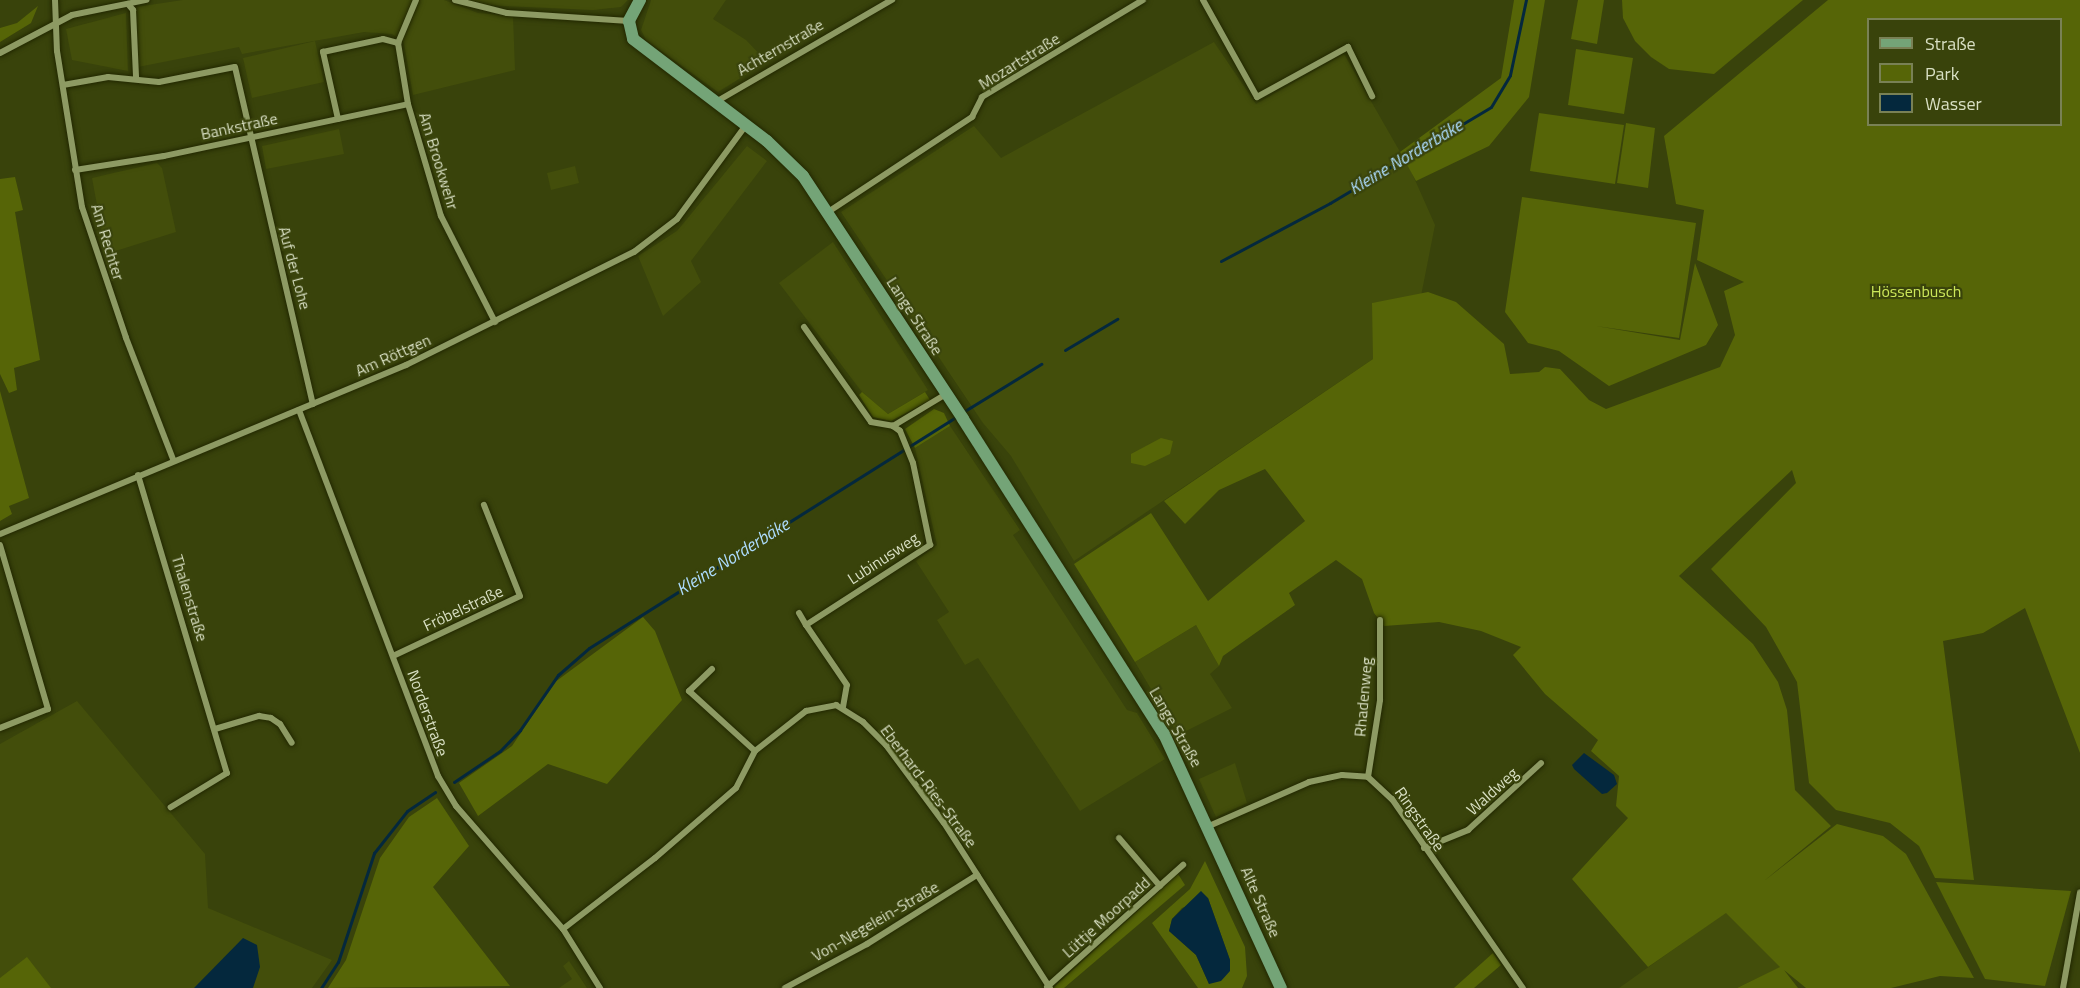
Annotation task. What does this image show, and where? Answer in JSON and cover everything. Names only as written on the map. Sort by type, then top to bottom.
[{"type":"street","name":"Am Rechter","points":[[55,0],[55,24],[75,170],[95,249],[173,459]]},
{"type":"street","points":[[0,53],[72,15],[146,0]]},
{"type":"street","points":[[338,119],[323,51],[383,39],[398,43],[416,0]]},
{"type":"street","points":[[455,0],[507,13],[629,21],[640,0]]},
{"type":"street","name":"Achternstraße","points":[[714,103],[789,56],[892,0]]},
{"type":"street","name":"Mozartstraße","points":[[828,212],[972,117],[982,97],[1143,0]]},
{"type":"street","points":[[1203,0],[1257,97],[1348,47],[1372,96]]},
{"type":"street","points":[[63,85],[136,77],[133,10],[128,4]]},
{"type":"street","name":"Lange Straße","points":[[629,21],[629,30],[636,43],[746,125],[803,176],[963,419],[1164,734],[1210,828]]},
{"type":"street","name":"Am Brookwehr","points":[[398,43],[408,104],[441,216],[495,322]]},
{"type":"street","name":"Auf der Lohe","points":[[136,77],[166,81],[235,67],[313,404]]},
{"type":"street","name":"Bankstraße","points":[[75,170],[250,138],[408,104]]},
{"type":"street","name":"Am Röttgen","points":[[0,534],[173,459],[313,404],[495,322],[634,252],[658,236],[688,205],[746,125]]},
{"type":"street","points":[[804,327],[871,422],[892,426],[948,397]]},
{"type":"street","name":"Norderstraße","points":[[299,410],[438,776],[451,798],[563,929],[600,988]]},
{"type":"street","name":"Lubinusweg","points":[[806,625],[930,544],[911,458],[903,437],[892,426]]},
{"type":"street","name":"Thalenstraße","points":[[138,474],[227,773],[171,807]]},
{"type":"street","name":"Fröbelstraße","points":[[393,656],[520,596],[484,505]]},
{"type":"street","points":[[0,545],[48,709],[0,728]]},
{"type":"street","points":[[563,929],[655,858],[736,788],[755,751],[806,711],[825,705],[843,707],[847,685],[799,613]]},
{"type":"street","name":"Rhadenweg","points":[[1368,777],[1380,700],[1380,620]]},
{"type":"street","points":[[712,669],[689,690],[755,751]]},
{"type":"street","name":"Eberhard-Ries-Straße","points":[[843,707],[886,744],[977,875],[1048,987]]},
{"type":"street","points":[[215,729],[259,716],[271,718],[280,724],[292,743]]},
{"type":"street","name":"Waldweg","points":[[1424,848],[1468,830],[1541,763]]},
{"type":"street","points":[[1210,828],[1309,782],[1342,775],[1368,777]]},
{"type":"street","name":"Ringstraße","points":[[1368,777],[1392,799],[1523,988]]},
{"type":"street","name":"Alte Straße","points":[[1210,828],[1281,988]]},
{"type":"street","points":[[1119,838],[1160,886]]},
{"type":"street","name":"Lüttje Moorpadd","points":[[1048,987],[1183,865]]},
{"type":"street","name":"Von-Negelein-Straße","points":[[785,988],[867,944],[977,875]]},
{"type":"street","points":[[2063,988],[2080,893]]},
{"type":"shaded area","points":[[183,0],[444,0],[478,13],[513,16],[515,70],[413,95],[404,43],[392,34],[364,32],[242,54],[239,47],[138,67],[136,7]]},
{"type":"shaded area","points":[[469,0],[628,0],[621,7],[593,10],[482,5]]},
{"type":"shaded area","points":[[651,0],[726,0],[713,19],[746,40],[767,62],[718,92],[646,40],[641,30]]},
{"type":"shaded area","points":[[126,13],[128,71],[72,60],[66,29]]},
{"type":"shaded area","points":[[315,41],[324,82],[252,98],[243,58]]},
{"type":"shaded area","points":[[1214,42],[1256,104],[1344,54],[1411,171],[1435,225],[1421,296],[1373,303],[1373,359],[1074,561],[1011,456],[983,423],[841,212],[974,126],[1001,158]]},
{"type":"shaded area","points":[[339,129],[344,154],[266,169],[262,146]]},
{"type":"shaded area","points":[[747,146],[767,161],[691,261],[701,282],[663,316],[638,256],[677,231]]},
{"type":"shaded area","points":[[157,163],[162,168],[176,232],[106,254],[92,178]]},
{"type":"shaded area","points":[[575,166],[579,183],[551,190],[547,173]]},
{"type":"shaded area","points":[[833,242],[928,390],[888,414],[862,392],[779,283]]},
{"type":"shaded area","points":[[950,426],[1020,530],[1013,535],[1127,710],[1137,713],[1165,759],[1080,811],[978,658],[965,665],[937,620],[949,612],[916,561],[937,545],[915,448]]},
{"type":"shaded area","points":[[1196,625],[1219,666],[1210,674],[1232,708],[1178,735],[1135,662]]},
{"type":"shaded area","points":[[77,701],[205,854],[208,908],[332,960],[312,988],[0,988],[0,744]]},
{"type":"shaded area","points":[[1235,763],[1247,803],[1216,817],[1199,779]]},
{"type":"shaded area","points":[[1726,912],[1781,967],[1737,988],[1619,988]]},
{"type":"shaded area","points":[[569,961],[587,988],[559,988],[572,979],[563,966]]},
{"type":"green space","points":[[1514,0],[1545,0],[1529,97],[1489,146],[1416,181],[1400,152],[1501,78]]},
{"type":"green space","points":[[1578,0],[1604,0],[1597,44],[1571,39]]},
{"type":"green space","points":[[1622,0],[1803,0],[1714,74],[1669,69],[1651,57],[1635,41],[1623,18]]},
{"type":"green space","name":"Hössenbusch","points":[[1828,0],[2080,0],[2080,753],[2025,608],[1983,633],[1943,641],[1974,880],[1935,878],[1919,846],[1890,823],[1836,810],[1809,783],[1797,682],[1766,627],[1711,569],[1796,483],[1792,470],[1679,576],[1753,644],[1778,682],[1787,710],[1795,790],[1831,826],[1764,881],[1837,824],[1883,836],[1906,854],[1974,978],[1940,976],[1891,988],[1806,988],[1784,970],[1798,988],[1737,988],[1780,967],[1726,913],[1648,967],[1572,879],[1628,818],[1616,806],[1619,776],[1591,751],[1598,740],[1545,694],[1513,655],[1521,647],[1481,631],[1439,622],[1384,626],[1374,613],[1362,579],[1336,560],[1289,593],[1295,605],[1223,656],[1219,666],[1196,625],[1135,662],[1074,564],[1151,513],[1208,601],[1305,521],[1265,469],[1219,490],[1185,524],[1164,501],[1373,359],[1372,303],[1428,292],[1456,302],[1504,344],[1510,374],[1539,372],[1545,367],[1560,369],[1589,400],[1606,409],[1720,367],[1735,335],[1724,291],[1744,282],[1697,260],[1704,210],[1676,204],[1664,136]]},
{"type":"green space","points":[[38,6],[31,23],[0,42],[0,28],[17,23]]},
{"type":"green space","points":[[1576,49],[1633,58],[1624,114],[1568,105]]},
{"type":"green space","points":[[1539,113],[1624,125],[1615,184],[1530,171]]},
{"type":"green space","points":[[1626,123],[1655,128],[1648,188],[1617,183]]},
{"type":"green space","points":[[15,177],[23,210],[15,212],[40,360],[14,368],[17,390],[9,393],[0,374],[0,179]]},
{"type":"green space","points":[[1522,197],[1696,223],[1679,338],[1596,326],[1680,340],[1695,263],[1718,325],[1706,345],[1609,386],[1559,351],[1528,343],[1505,312]]},
{"type":"green space","points":[[0,391],[29,498],[9,506],[12,514],[0,521]]},
{"type":"green space","points":[[862,392],[888,414],[925,392],[930,400],[891,421],[873,417],[859,395]]},
{"type":"green space","points":[[934,409],[944,413],[950,426],[915,448],[905,429]]},
{"type":"green space","points":[[1161,438],[1173,441],[1170,454],[1145,466],[1131,463],[1131,454]]},
{"type":"green space","points":[[643,617],[655,631],[682,700],[607,784],[548,764],[478,816],[459,783],[512,746],[555,682]]},
{"type":"green space","points":[[437,798],[469,846],[433,887],[510,986],[328,988],[346,960],[380,858],[409,817]]},
{"type":"green space","points":[[1205,861],[1245,947],[1247,976],[1242,988],[1198,988],[1152,923],[1190,889]],"holes":[[[1208,898],[1230,960],[1209,984],[1196,955],[1169,931],[1172,919],[1182,908]]]},
{"type":"green space","points":[[1178,874],[1185,885],[1064,988],[1053,988]]},
{"type":"green space","points":[[1936,882],[2071,891],[2045,986],[1985,979]]},
{"type":"green space","points":[[1493,953],[1501,965],[1474,988],[1454,988]]},
{"type":"green space","points":[[27,957],[51,988],[0,988],[0,978]]},
{"type":"water","points":[[1584,753],[1614,775],[1617,784],[1607,793],[1602,794],[1574,769],[1572,765]]},
{"type":"water","points":[[1201,891],[1208,898],[1230,960],[1230,971],[1221,981],[1209,984],[1196,955],[1169,931],[1172,919]]},
{"type":"water","points":[[243,938],[257,945],[260,967],[253,988],[194,988]]},
{"type":"waterway","name":"Kleine Norderbäke","points":[[1221,261],[1330,203],[1491,107],[1510,75],[1526,0]]},
{"type":"waterway","name":"Kleine Norderbäke","points":[[1065,350],[1117,319]]},
{"type":"waterway","name":"Kleine Norderbäke","points":[[963,412],[1041,364]]},
{"type":"waterway","name":"Kleine Norderbäke","points":[[454,782],[500,751],[520,730],[558,675],[589,648],[957,416]]},
{"type":"waterway","name":"Kleine Norderbäke","points":[[321,988],[338,962],[374,853],[407,811],[435,792]]}]
